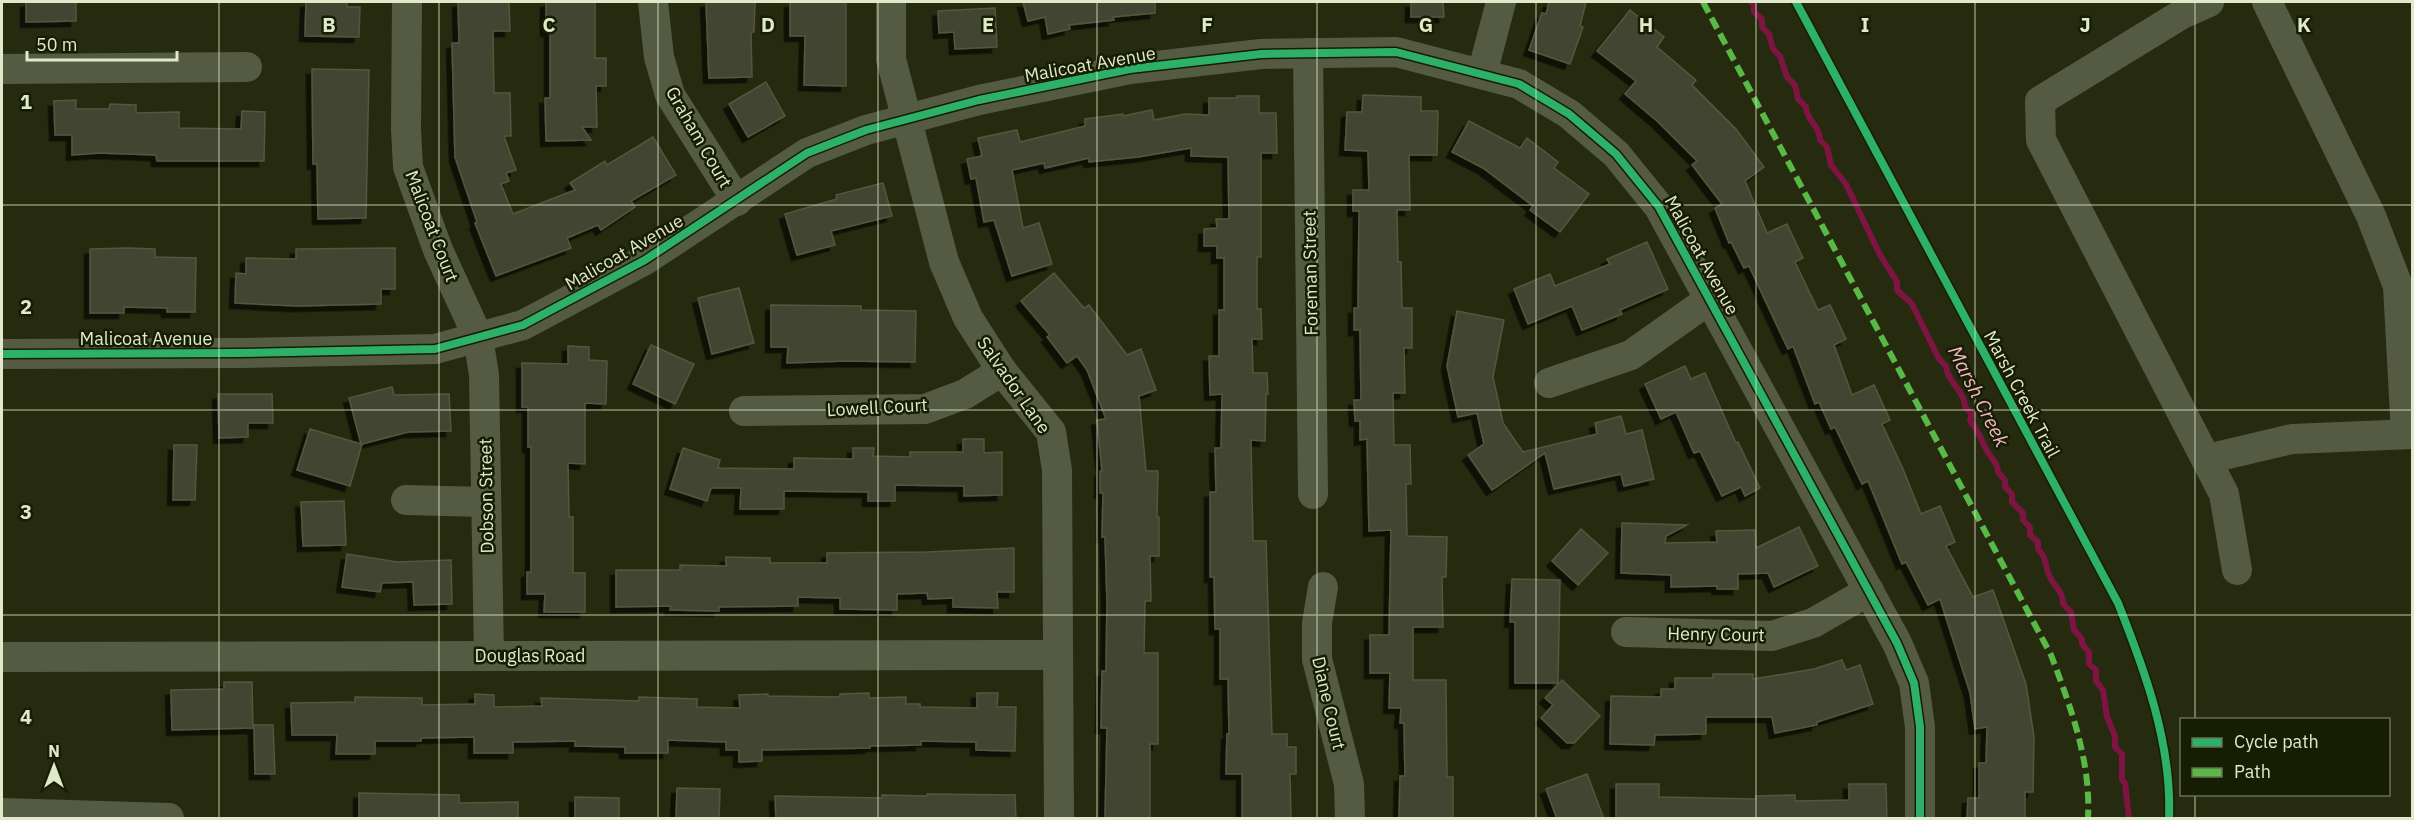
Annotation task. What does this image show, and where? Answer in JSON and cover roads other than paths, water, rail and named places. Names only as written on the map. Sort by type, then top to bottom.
[{"type":"street","name":"Malicoat Court","points":[[408,2],[406,129],[408,167],[438,250],[478,337]]},
{"type":"street","name":"Graham Court","points":[[653,2],[659,57],[670,95],[737,201]]},
{"type":"street","name":"Salvador Lane","points":[[891,2],[891,59],[944,262],[968,318],[1002,371],[1051,432],[1057,471],[1059,819]]},
{"type":"street","points":[[1482,74],[1501,2]]},
{"type":"street","points":[[2209,2],[2182,14],[2040,101],[2040,140],[2224,494],[2237,570]]},
{"type":"street","points":[[2207,459],[2292,439],[2409,434],[2398,286],[2371,216],[2267,2]]},
{"type":"street","name":"Malicoat Avenue","points":[[2,354],[435,349],[523,325],[645,261],[807,153],[866,130],[979,100],[1130,69],[1260,54],[1396,52],[1520,84],[1569,114],[1616,154],[1659,207],[1897,643],[1914,683],[1920,727],[1920,819]]},
{"type":"street","name":"Foreman Street","points":[[1308,53],[1313,494]]},
{"type":"street","points":[[2,69],[247,68]]},
{"type":"street","points":[[1549,383],[1631,355],[1710,299]]},
{"type":"street","name":"Dobson Street","points":[[478,337],[484,375],[489,656]]},
{"type":"street","name":"Lowell Court","points":[[744,411],[925,409],[966,394],[1002,371]]},
{"type":"street","points":[[406,500],[486,502]]},
{"type":"street","name":"Diane Court","points":[[1323,587],[1317,623],[1317,659],[1349,784],[1350,819]]},
{"type":"street","name":"Henry Court","points":[[1626,632],[1772,636],[1813,623],[1869,591]]},
{"type":"street","name":"Douglas Road","points":[[2,657],[1058,655]]},
{"type":"street","points":[[2,813],[170,819]]},
{"type":"waterway","name":"Marsh Creek","points":[[1751,2],[1754,5],[1754,12],[1762,19],[1762,27],[1769,34],[1773,49],[1780,56],[1787,77],[1795,85],[1798,99],[1806,107],[1820,140],[1827,147],[1831,165],[1846,184],[1879,253],[1897,282],[1897,290],[1912,304],[1939,359],[1946,366],[1949,377],[1962,396],[1965,407],[1972,414],[1970,421],[1996,464],[1998,472],[2005,480],[2005,487],[2012,494],[2012,502],[2023,513],[2023,520],[2030,527],[2030,535],[2038,542],[2038,549],[2045,559],[2051,579],[2062,595],[2063,604],[2071,612],[2074,630],[2089,652],[2089,664],[2096,670],[2096,681],[2103,690],[2107,717],[2115,736],[2115,747],[2122,754],[2122,780],[2125,783],[2129,818]]}]
